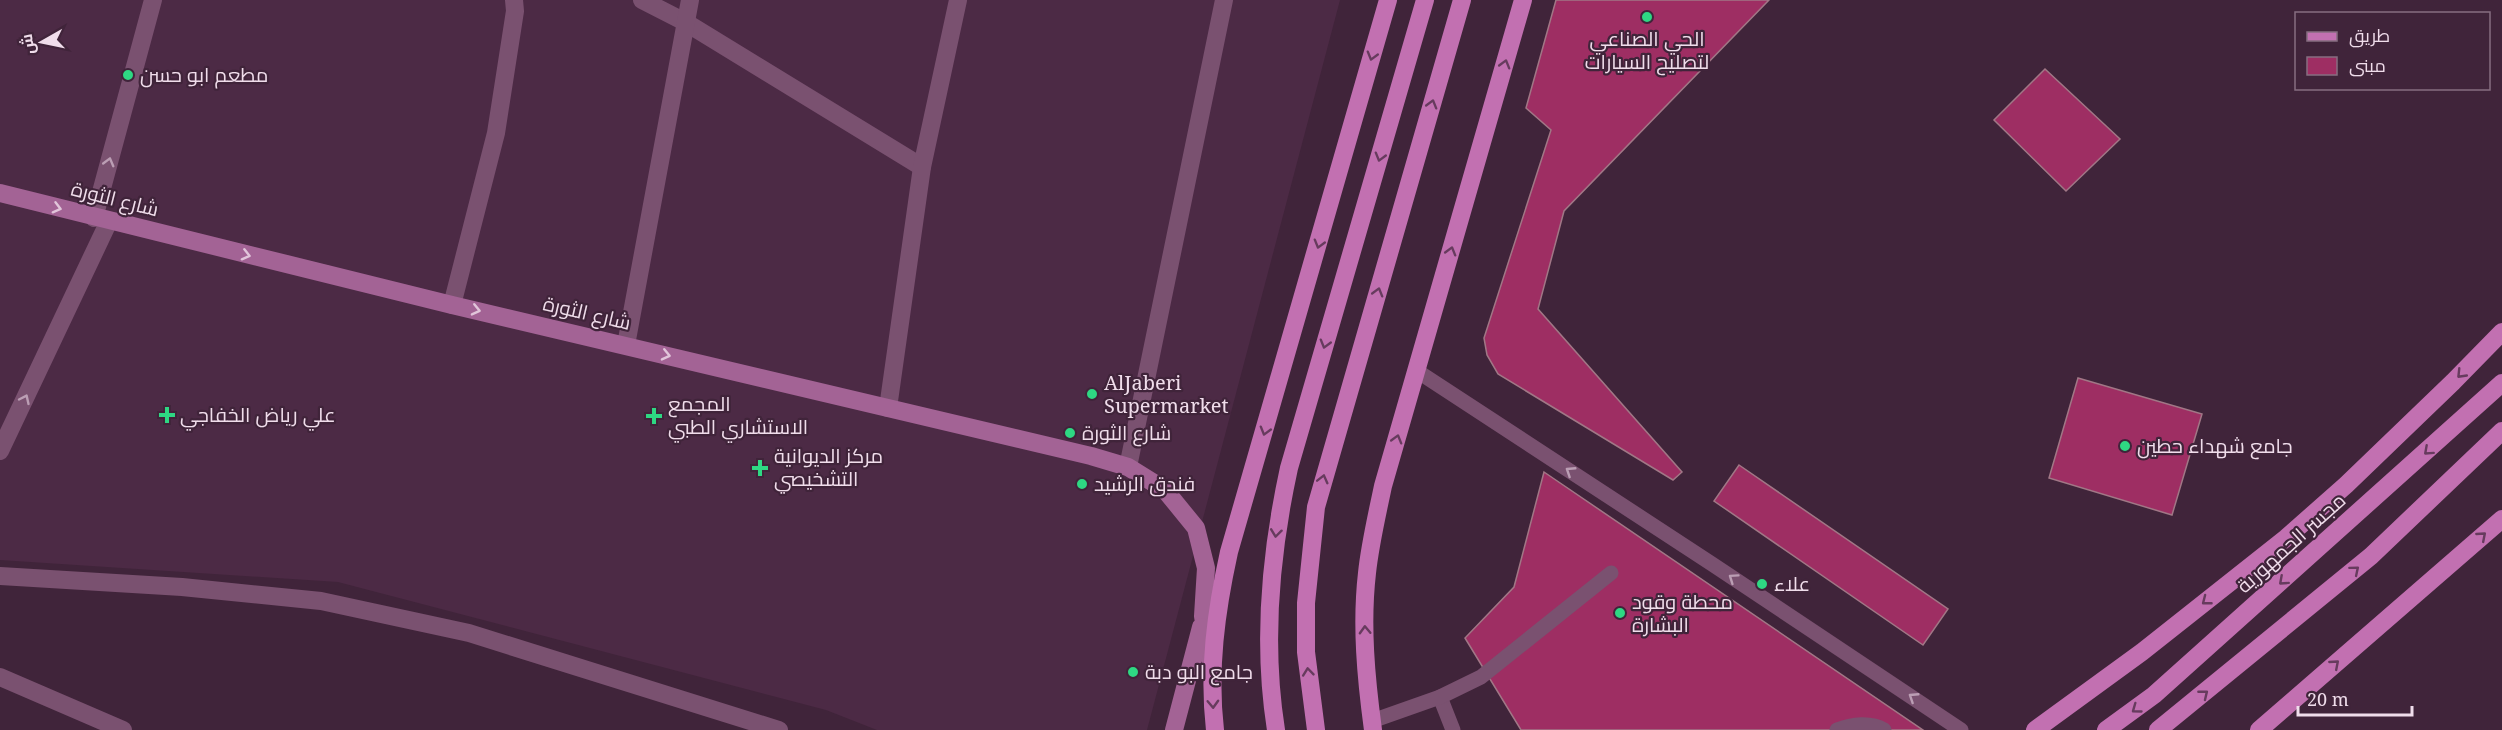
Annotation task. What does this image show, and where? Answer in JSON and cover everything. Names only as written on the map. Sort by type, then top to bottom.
[{"type":"main road","points":[[1215,730],[1212,678],[1214,636],[1229,552],[1388,0]]},
{"type":"main road","points":[[1276,730],[1271,701],[1268,642],[1270,584],[1277,525],[1288,468],[1425,0]]},
{"type":"main road","points":[[1316,730],[1306,652],[1305,603],[1316,507],[1462,0]]},
{"type":"main road","points":[[1372,725],[1364,617],[1367,573],[1383,486],[1523,0]]},
{"type":"main road","points":[[2036,730],[2125,665],[2286,538],[2453,382],[2502,332]]},
{"type":"main road","name":"مجسر الجمهورية","points":[[2106,730],[2154,695],[2502,382]]},
{"type":"main road","points":[[2158,730],[2371,556],[2502,431]]},
{"type":"main road","points":[[2259,730],[2502,519]]},
{"type":"street","points":[[0,451],[101,220],[153,0]]},
{"type":"street","points":[[452,304],[496,133],[515,11],[514,0]]},
{"type":"street","points":[[642,0],[686,22],[922,167]]},
{"type":"street","points":[[626,345],[690,0]]},
{"type":"street","points":[[888,408],[922,167],[958,0]]},
{"type":"street","points":[[1128,467],[1224,0]]},
{"type":"street","name":"شارع الثورة","points":[[0,193],[101,220],[1091,456],[1128,467],[1166,490],[1196,528],[1206,568],[1203,616]]},
{"type":"street","points":[[1174,730],[1203,616],[1229,552]]},
{"type":"street","points":[[0,576],[182,587],[321,601],[469,633],[779,730]]},
{"type":"street","points":[[1203,616],[1212,678]]},
{"type":"street","points":[[0,677],[123,730]]},
{"type":"lane","points":[[1417,371],[1961,730]]},
{"type":"lane","points":[[1372,725],[1471,683],[1495,668],[1611,573]]},
{"type":"lane","points":[[1440,697],[1453,730]]},
{"type":"lane","points":[[1838,730],[1863,724],[1878,726],[1884,730]]},
{"type":"shaded area","points":[[0,0],[1340,0],[1147,730],[877,730],[826,710],[338,582],[0,560]]},
{"type":"building","points":[[1556,0],[1769,0],[1564,211],[1538,309],[1682,472],[1673,480],[1498,374],[1487,355],[1484,338],[1551,130],[1526,108]]},
{"type":"building","points":[[2045,69],[2120,139],[2066,191],[1994,120]]},
{"type":"building","name":"جامع شهداء حطين","points":[[2078,378],[2202,414],[2172,515],[2049,478]]},
{"type":"building","points":[[1739,465],[1948,609],[1923,645],[1714,501]]},
{"type":"building","name":"محطة وقود البشارة","points":[[1544,472],[1923,730],[1521,730],[1465,638],[1514,587]]},
{"type":"place","name":"الحي الصناعي لتصليح السيارات","points":[[1647,17]]},
{"type":"place","name":"مطعم ابو حسن","points":[[128,75]]},
{"type":"place","name":"AlJaberi Supermarket","points":[[1092,394]]},
{"type":"place","name":"علي رياض الخفاجي","points":[[167,415]]},
{"type":"place","name":"المجمع الاستشاري الطبي","points":[[654,416]]},
{"type":"place","name":"شارع الثورة","points":[[1070,433]]},
{"type":"place","name":"جامع شهداء حطين","points":[[2125,446]]},
{"type":"place","name":"مركز الديوانية التشخيصي","points":[[760,468]]},
{"type":"place","name":"فندق الرشيد","points":[[1082,484]]},
{"type":"place","name":"علاء","points":[[1762,584]]},
{"type":"place","name":"محطة وقود البشارة","points":[[1620,613]]},
{"type":"place","name":"جامع البو دبة","points":[[1133,672]]}]
